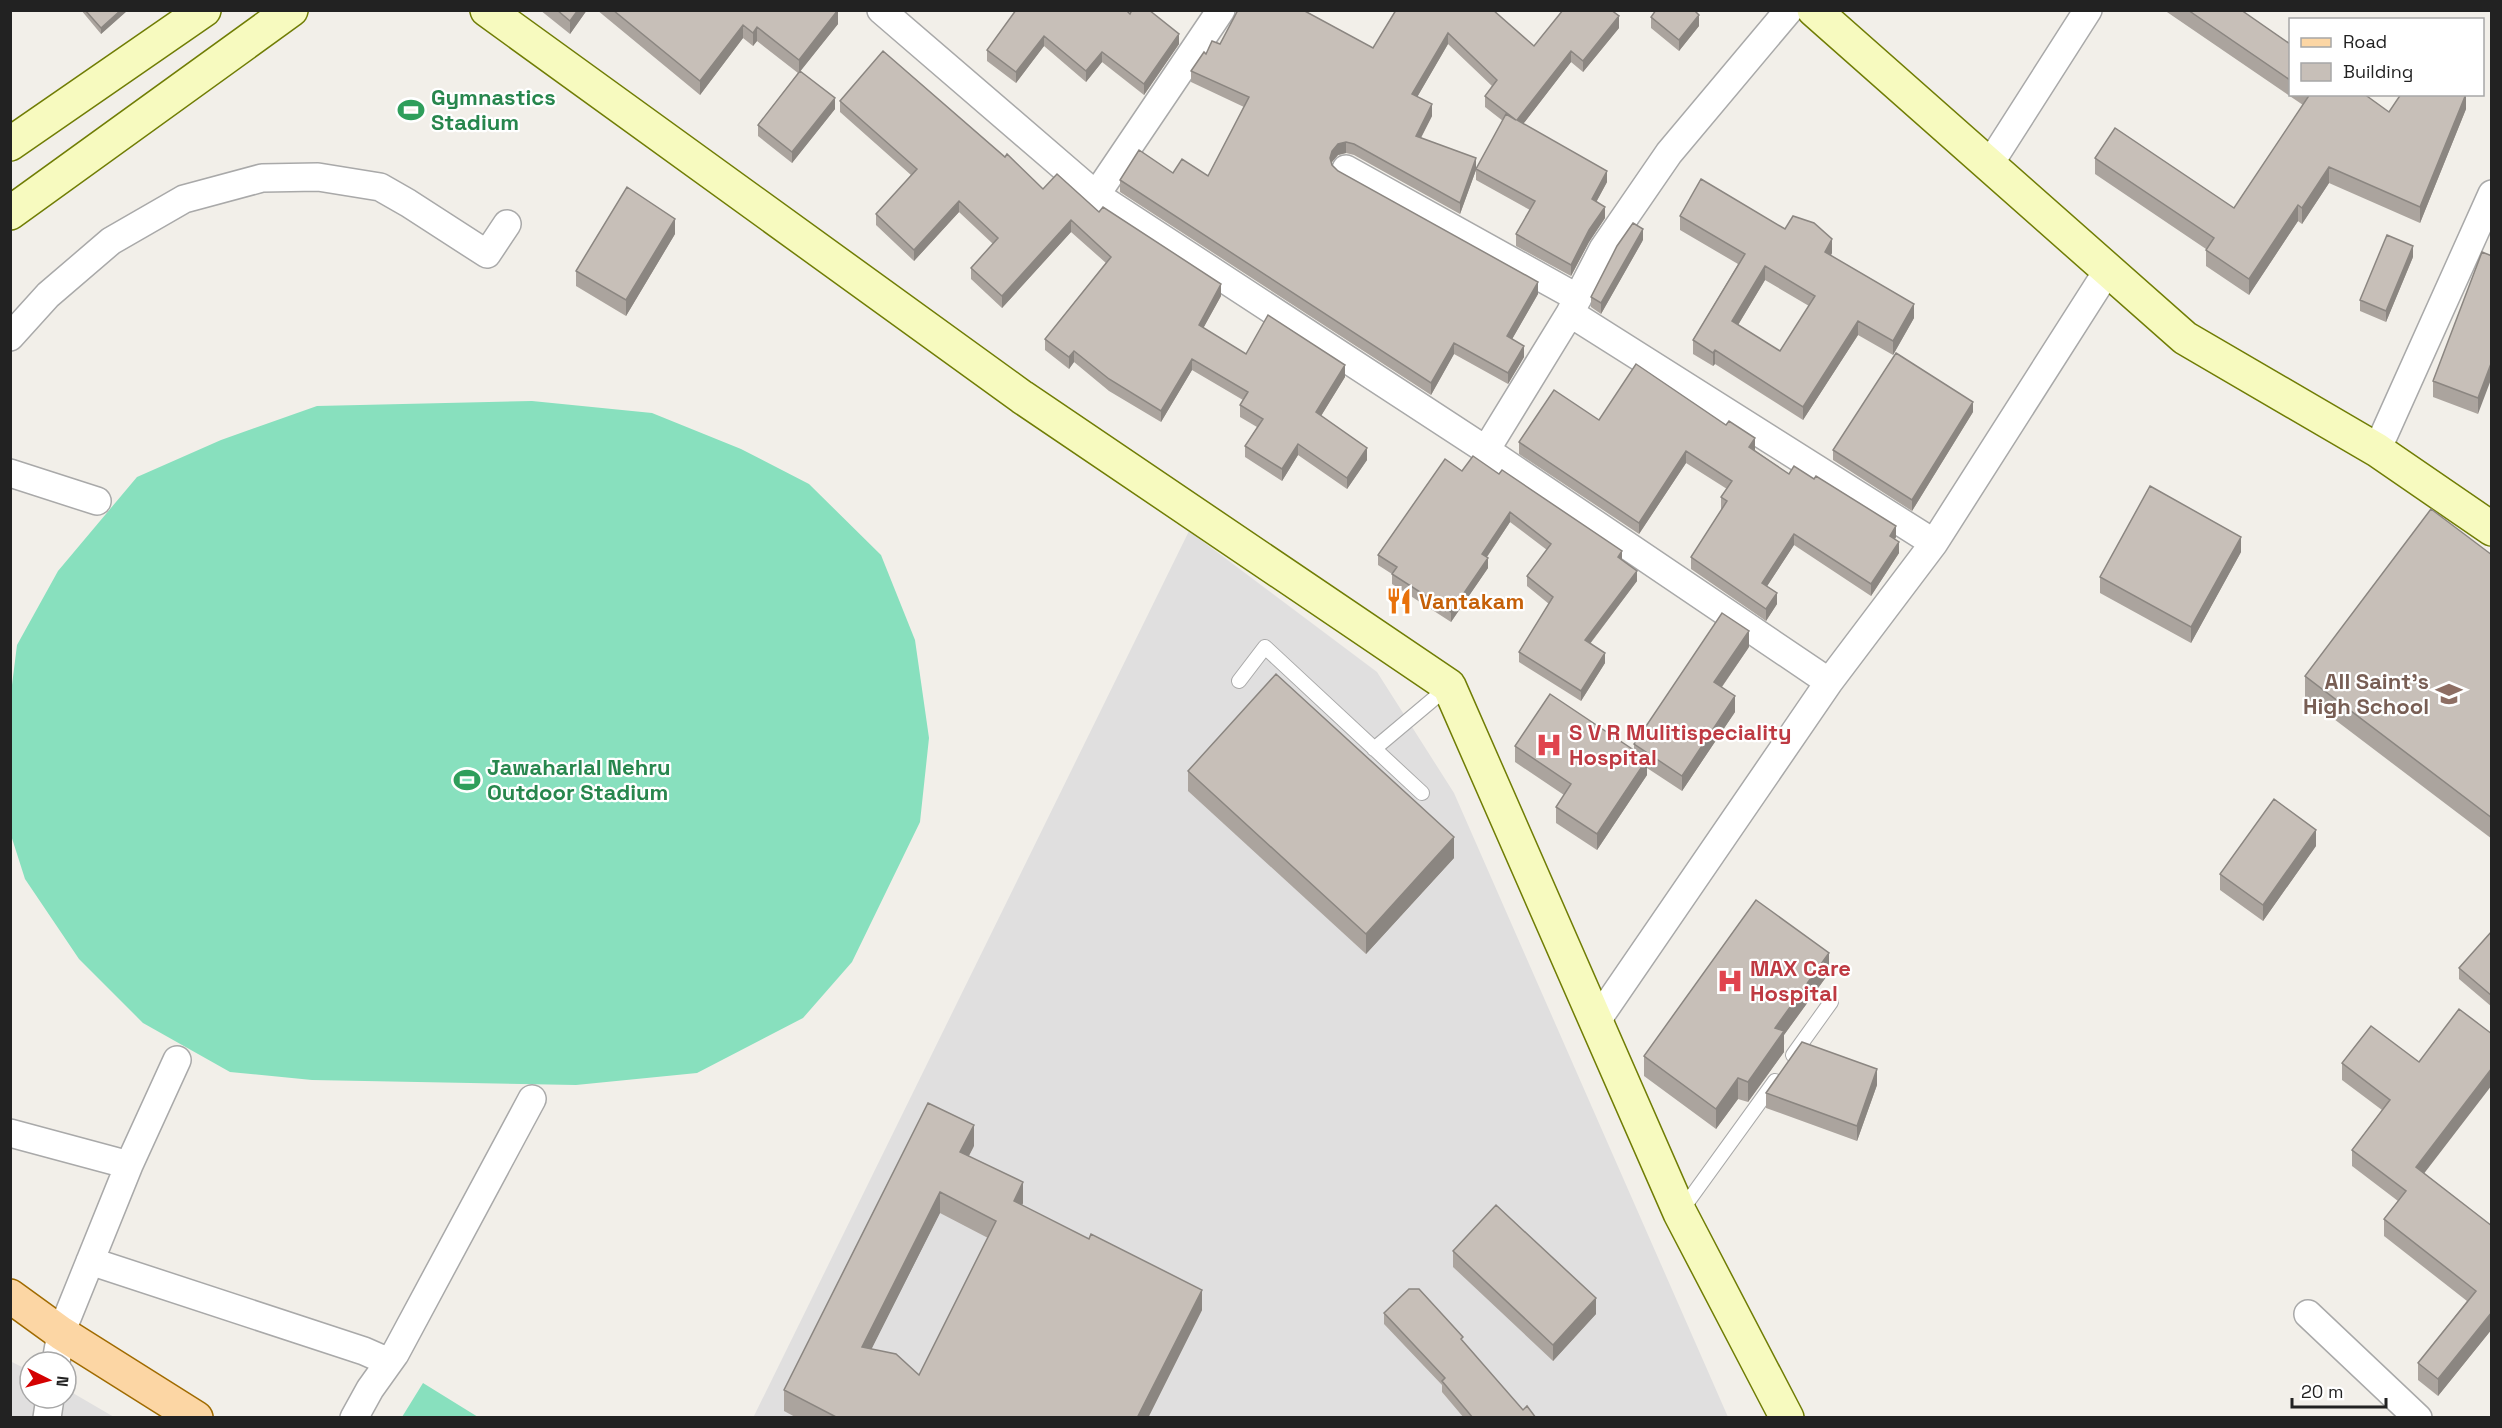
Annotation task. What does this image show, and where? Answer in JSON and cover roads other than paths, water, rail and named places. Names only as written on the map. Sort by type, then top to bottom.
[{"type":"main road","points":[[10,1296],[59,1348],[196,1418]]},
{"type":"street","points":[[10,144],[204,10]]},
{"type":"street","points":[[10,213],[291,10]]},
{"type":"street","points":[[487,10],[1022,397],[1449,686],[1680,1213],[1787,1418]]},
{"type":"street","points":[[1096,195],[1221,10]]},
{"type":"street","points":[[1485,450],[1574,306],[1603,249],[1669,153],[1789,10]]},
{"type":"street","points":[[1814,10],[2185,338],[2377,450],[2492,529]]},
{"type":"street","points":[[1989,165],[2088,10]]},
{"type":"street","points":[[887,12],[1096,195],[1485,450],[1829,682]]},
{"type":"street","points":[[1346,169],[1574,306],[1934,543]]},
{"type":"street","points":[[10,337],[48,295],[111,241],[184,199],[262,178],[318,177],[380,187],[487,254],[507,224]]},
{"type":"street","points":[[2377,450],[2492,194]]},
{"type":"street","points":[[1596,1022],[1829,682],[1934,543],[2108,270]]},
{"type":"street","points":[[10,472],[97,501]]},
{"type":"street","points":[[59,1348],[129,1165],[177,1060]]},
{"type":"street","points":[[354,1418],[389,1362],[532,1099]]},
{"type":"street","points":[[10,1133],[129,1165]]},
{"type":"street","points":[[90,1262],[364,1351],[389,1362]]},
{"type":"street","points":[[2308,1314],[2418,1418]]},
{"type":"lane","points":[[1239,681],[1265,647],[1422,793]]},
{"type":"lane","points":[[1374,749],[1449,686]]},
{"type":"lane","points":[[1680,1213],[1831,1002]]},
{"type":"place","name":"Gymnastics Stadium","points":[[411,110]]},
{"type":"place","name":"Vantakam","points":[[1399,601]]},
{"type":"place","name":"All Saint's High School","points":[[2449,694]]},
{"type":"place","name":"S V R Mulitispeciality Hospital","points":[[1549,745]]},
{"type":"place","name":"Jawaharlal Nehru Outdoor Stadium","points":[[467,780]]},
{"type":"place","name":"MAX Care Hospital","points":[[1730,981]]}]
